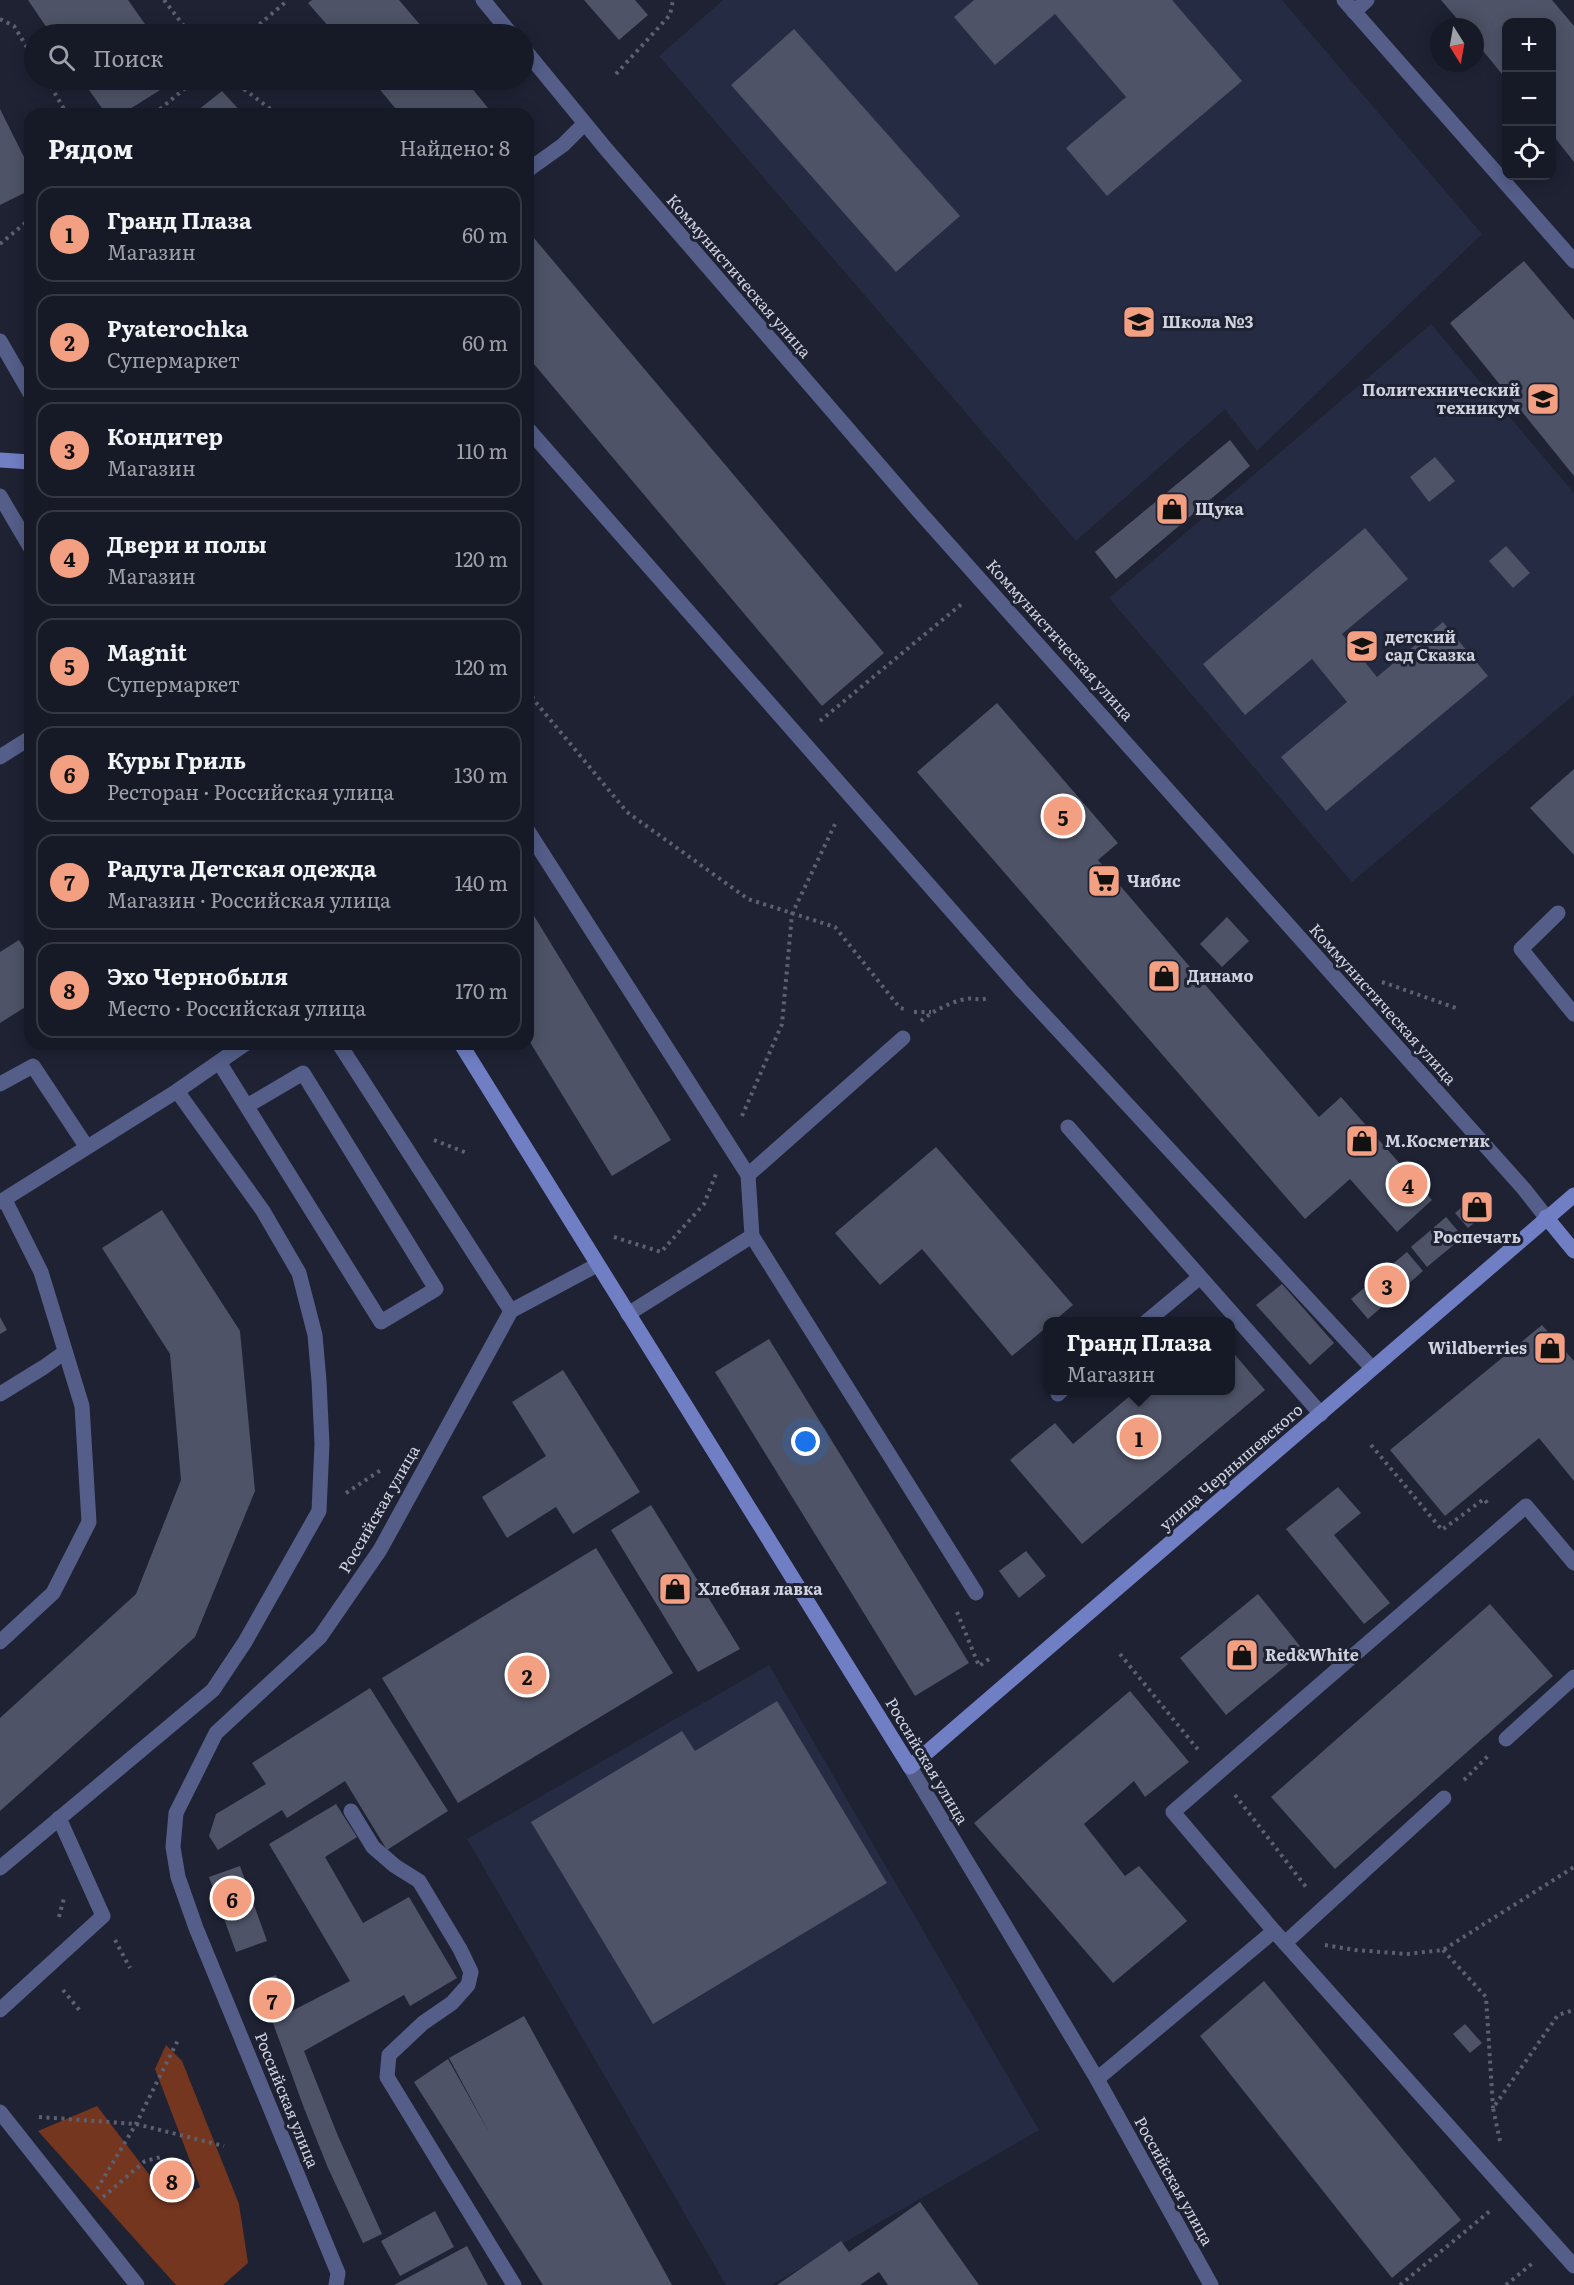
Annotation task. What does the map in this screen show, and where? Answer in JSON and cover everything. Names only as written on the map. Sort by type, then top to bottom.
[{"type":"main road","points":[[0,460],[24,462]]},
{"type":"main road","name":"Российская улица","points":[[465,1050],[597,1265],[757,1516],[910,1767]]},
{"type":"main road","name":"улица Чернышевского","points":[[910,1767],[1574,1195]]},
{"type":"main road","name":"Коммунистическая улица","points":[[1546,1217],[1574,1251]]},
{"type":"street","points":[[483,0],[503,24]]},
{"type":"street","points":[[1367,0],[1349,6],[1574,261]]},
{"type":"street","name":"Коммунистическая улица","points":[[534,61],[585,124],[917,509],[1546,1217]]},
{"type":"street","points":[[534,166],[563,145],[585,124]]},
{"type":"street","points":[[0,341],[24,383]]},
{"type":"street","points":[[534,436],[1022,991],[1372,1368]]},
{"type":"street","points":[[0,496],[24,537]]},
{"type":"street","points":[[0,757],[24,742]]},
{"type":"street","points":[[534,840],[748,1175],[752,1236],[974,1588]]},
{"type":"street","points":[[1558,913],[1521,949],[1574,1014]]},
{"type":"street","points":[[748,1175],[903,1038]]},
{"type":"street","points":[[0,1642],[53,1593],[89,1522],[82,1406],[41,1272],[2,1201],[86,1146],[177,1091],[236,1050]]},
{"type":"street","points":[[343,1050],[511,1311],[597,1265]]},
{"type":"street","points":[[219,1062],[381,1322],[436,1288],[303,1073],[247,1106]]},
{"type":"street","points":[[0,1084],[33,1066],[86,1146]]},
{"type":"street","points":[[0,1868],[213,1690],[244,1642],[320,1511],[322,1444],[320,1381],[315,1335],[298,1273],[263,1211],[177,1091]]},
{"type":"street","points":[[1068,1127],[1321,1414]]},
{"type":"street","points":[[628,1314],[752,1236]]},
{"type":"street","points":[[1152,1317],[1200,1277]]},
{"type":"street","name":"Российская улица","points":[[336,2285],[338,2272],[196,1928],[178,1877],[174,1847],[176,1814],[216,1733],[320,1637],[380,1550],[511,1311]]},
{"type":"street","points":[[0,1394],[65,1352]]},
{"type":"street","points":[[1574,1563],[1526,1506],[1173,1812],[1274,1931],[1574,2266]]},
{"type":"street","points":[[1506,1739],[1574,1677]]},
{"type":"street","name":"Российская улица","points":[[910,1767],[1097,2079],[1211,2285]]},
{"type":"street","points":[[1285,1943],[1444,1798]]},
{"type":"street","points":[[351,1811],[373,1847],[395,1866],[418,1881],[460,1949],[471,1972],[468,1985],[452,2002],[423,2023],[389,2055],[387,2077],[514,2285]]},
{"type":"street","points":[[0,2010],[103,1916],[59,1818]]},
{"type":"street","points":[[1097,2079],[1274,1931]]},
{"type":"street","points":[[1,2113],[137,2285]]},
{"type":"path","points":[[164,0],[182,24]]},
{"type":"path","points":[[260,24],[288,0]]},
{"type":"path","points":[[616,74],[670,15],[673,0]]},
{"type":"path","points":[[0,19],[14,26],[24,42]]},
{"type":"path","points":[[53,90],[63,108]]},
{"type":"path","points":[[161,108],[183,90]]},
{"type":"path","points":[[245,90],[269,108]]},
{"type":"path","points":[[0,244],[24,224]]},
{"type":"path","points":[[800,738],[965,602]]},
{"type":"path","points":[[534,700],[627,812],[748,899],[792,915],[836,927],[900,1008]]},
{"type":"path","points":[[608,1232],[616,1238],[661,1252],[704,1204],[727,1144],[749,1102],[783,1024],[792,915],[837,824],[836,779]]},
{"type":"path","points":[[1382,981],[1456,1008]]},
{"type":"path","points":[[903,1038],[931,1012],[967,999],[982,1001],[1003,991],[1022,991]]},
{"type":"path","points":[[1371,1445],[1442,1530],[1484,1499],[1505,1524]]},
{"type":"path","points":[[974,1588],[956,1610],[980,1666]]},
{"type":"path","points":[[1444,1798],[1506,1739]]},
{"type":"path","points":[[1285,1943],[1407,1954],[1443,1950],[1574,1867]]},
{"type":"path","points":[[1443,1950],[1486,1997],[1493,2108],[1500,2141],[1496,2178]]},
{"type":"path","points":[[1493,2108],[1558,2015],[1574,2010]]},
{"type":"path","points":[[81,2215],[136,2124],[178,2040]]},
{"type":"path","points":[[1,2113],[136,2124],[224,2146]]},
{"type":"path","points":[[81,2215],[145,2161],[161,2157]]},
{"type":"path","points":[[1400,2285],[1510,2194]]},
{"type":"path","points":[[1506,2285],[1555,2245]]},
{"type":"shaded area","name":"Школа №3","points":[[723,0],[1282,0],[1482,234],[1257,451],[1225,409],[1076,541],[659,56]]},
{"type":"shaded area","name":"детский сад Сказка","points":[[1431,324],[1574,493],[1574,695],[1352,882],[1109,598]]},
{"type":"shaded area","points":[[769,1665],[1039,2130],[771,2285],[726,2285],[467,1839]]},
{"type":"shaded area","points":[[166,2045],[182,2061],[239,2204],[248,2263],[223,2285],[176,2285],[38,2131],[97,2106],[170,2202],[200,2187],[155,2069]]},
{"type":"building","points":[[28,0],[128,0],[145,24],[44,24]]},
{"type":"building","points":[[312,0],[399,0],[419,24],[326,24],[308,3]]},
{"type":"building","points":[[584,0],[635,0],[648,15],[619,40]]},
{"type":"building","points":[[974,0],[1172,0],[1242,81],[1107,196],[1066,148],[1126,97],[1055,14],[995,65],[954,17]]},
{"type":"building","points":[[1441,0],[1552,0],[1574,26],[1574,162],[1556,139],[1556,18],[1502,18],[1502,74],[1484,52],[1484,18],[1456,18]]},
{"type":"building","points":[[794,29],[960,216],[896,272],[731,85]]},
{"type":"building","points":[[89,90],[160,90],[132,108],[102,108]]},
{"type":"building","points":[[380,90],[473,90],[488,108],[395,108]]},
{"type":"building","points":[[222,91],[238,108],[201,108]]},
{"type":"building","points":[[0,109],[24,157],[24,193],[0,205]]},
{"type":"building","points":[[534,238],[884,653],[822,706],[534,364]]},
{"type":"building","name":"Политехнический техникум","points":[[1524,261],[1574,320],[1574,476],[1450,323]]},
{"type":"building","points":[[1230,440],[1250,466],[1116,579],[1095,552]]},
{"type":"building","points":[[1435,457],[1455,481],[1429,502],[1410,477]]},
{"type":"building","points":[[1365,528],[1408,579],[1342,634],[1377,677],[1443,622],[1488,676],[1326,811],[1281,757],[1347,702],[1312,659],[1245,715],[1203,664]]},
{"type":"building","points":[[1506,546],[1530,573],[1513,588],[1489,561]]},
{"type":"building","points":[[997,703],[1118,843],[1098,860],[1319,1117],[1341,1097],[1432,1200],[1397,1232],[1350,1179],[1305,1219],[917,772]]},
{"type":"building","points":[[1574,769],[1574,855],[1530,808]]},
{"type":"building","points":[[534,916],[671,1140],[612,1176],[534,1049]]},
{"type":"building","points":[[1227,917],[1249,941],[1222,967],[1200,944]]},
{"type":"building","points":[[19,940],[24,948],[24,1008],[0,1023],[0,952]]},
{"type":"building","points":[[936,1147],[1073,1305],[1059,1317],[1043,1317],[1043,1330],[1012,1356],[922,1249],[880,1285],[835,1233]]},
{"type":"building","points":[[1473,1198],[1486,1213],[1468,1228],[1455,1213]]},
{"type":"building","points":[[162,1210],[240,1331],[255,1491],[195,1637],[0,1811],[0,1718],[136,1594],[181,1480],[170,1354],[102,1248]]},
{"type":"building","points":[[1446,1217],[1463,1237],[1427,1267],[1411,1247]]},
{"type":"building","points":[[1407,1252],[1423,1271],[1368,1319],[1351,1299]]},
{"type":"building","points":[[1282,1284],[1334,1343],[1310,1365],[1256,1305]]},
{"type":"building","points":[[0,1317],[7,1330],[0,1334]]},
{"type":"building","points":[[1542,1325],[1574,1361],[1574,1481],[1539,1438],[1445,1516],[1390,1450]]},
{"type":"building","points":[[769,1339],[969,1663],[915,1696],[715,1372]]},
{"type":"building","points":[[1235,1355],[1265,1390],[1082,1544],[1010,1460],[1055,1423],[1073,1444],[1131,1395],[1235,1395]]},
{"type":"building","points":[[563,1370],[640,1492],[573,1534],[556,1507],[507,1538],[482,1497],[546,1456],[512,1402]]},
{"type":"building","points":[[1338,1487],[1361,1513],[1334,1535],[1390,1603],[1364,1624],[1286,1529]]},
{"type":"building","name":"Хлебная лавка","points":[[651,1505],[740,1649],[698,1672],[611,1530]]},
{"type":"building","points":[[596,1548],[673,1673],[458,1803],[382,1678]]},
{"type":"building","points":[[1026,1551],[1046,1576],[1019,1598],[999,1571]]},
{"type":"building","points":[[1258,1594],[1304,1651],[1226,1715],[1180,1658]]},
{"type":"building","points":[[1490,1604],[1553,1676],[1335,1869],[1271,1797]]},
{"type":"building","points":[[370,1688],[448,1811],[387,1850],[345,1781],[287,1818],[282,1810],[218,1850],[209,1836],[216,1814],[266,1784],[252,1763]]},
{"type":"building","points":[[1130,1691],[1189,1762],[1145,1797],[1134,1781],[1084,1824],[1125,1876],[1139,1866],[1187,1921],[1113,1983],[974,1823]]},
{"type":"building","points":[[777,1701],[887,1883],[653,2024],[531,1822],[682,1731],[695,1751]]},
{"type":"building","points":[[336,1804],[357,1837],[325,1857],[363,1923],[409,1897],[457,1978],[410,2006],[404,1995],[304,2051],[338,2136],[382,2234],[363,2243],[328,2168],[258,1982],[276,1975],[290,2012],[350,1981],[269,1844]]},
{"type":"building","points":[[240,1866],[267,1941],[236,1952],[209,1877]]},
{"type":"building","points":[[1264,1981],[1461,2220],[1392,2278],[1200,2036]]},
{"type":"building","points":[[524,2016],[672,2285],[543,2285],[414,2082],[448,2059],[490,2134],[449,2058]]},
{"type":"building","points":[[1465,2024],[1482,2043],[1470,2053],[1453,2034]]},
{"type":"building","points":[[920,2202],[979,2285],[888,2285],[879,2272],[860,2285],[777,2285],[841,2241],[849,2252]]},
{"type":"building","points":[[435,2211],[454,2247],[400,2276],[381,2241]]},
{"type":"building","points":[[467,2246],[488,2285],[394,2285]]},
{"type":"place","name":"Школа №3","points":[[1139,322]]},
{"type":"place","name":"Политехнический техникум","points":[[1543,399]]},
{"type":"place","name":"Щука","points":[[1172,509]]},
{"type":"place","name":"детский сад Сказка","points":[[1362,646]]},
{"type":"place","name":"Magnit","points":[[1063,816]]},
{"type":"place","name":"Чибис","points":[[1104,881]]},
{"type":"place","name":"Динамо","points":[[1164,976]]},
{"type":"place","name":"М.Косметик","points":[[1362,1141]]},
{"type":"place","name":"Двери и полы","points":[[1408,1184]]},
{"type":"place","name":"Роспечать","points":[[1477,1207]]},
{"type":"place","name":"Кондитер","points":[[1387,1285]]},
{"type":"place","name":"Wildberries","points":[[1550,1348]]},
{"type":"place","name":"Гранд Плаза","points":[[1139,1437]]},
{"type":"place","name":"Хлебная лавка","points":[[675,1589]]},
{"type":"place","name":"Red&White","points":[[1242,1655]]},
{"type":"place","name":"Pyaterochka","points":[[527,1675]]},
{"type":"place","name":"Куры Гриль","points":[[232,1898]]},
{"type":"place","name":"Радуга Детская одежда","points":[[272,2000]]},
{"type":"place","name":"Эхо Чернобыля","points":[[172,2180]]}]
